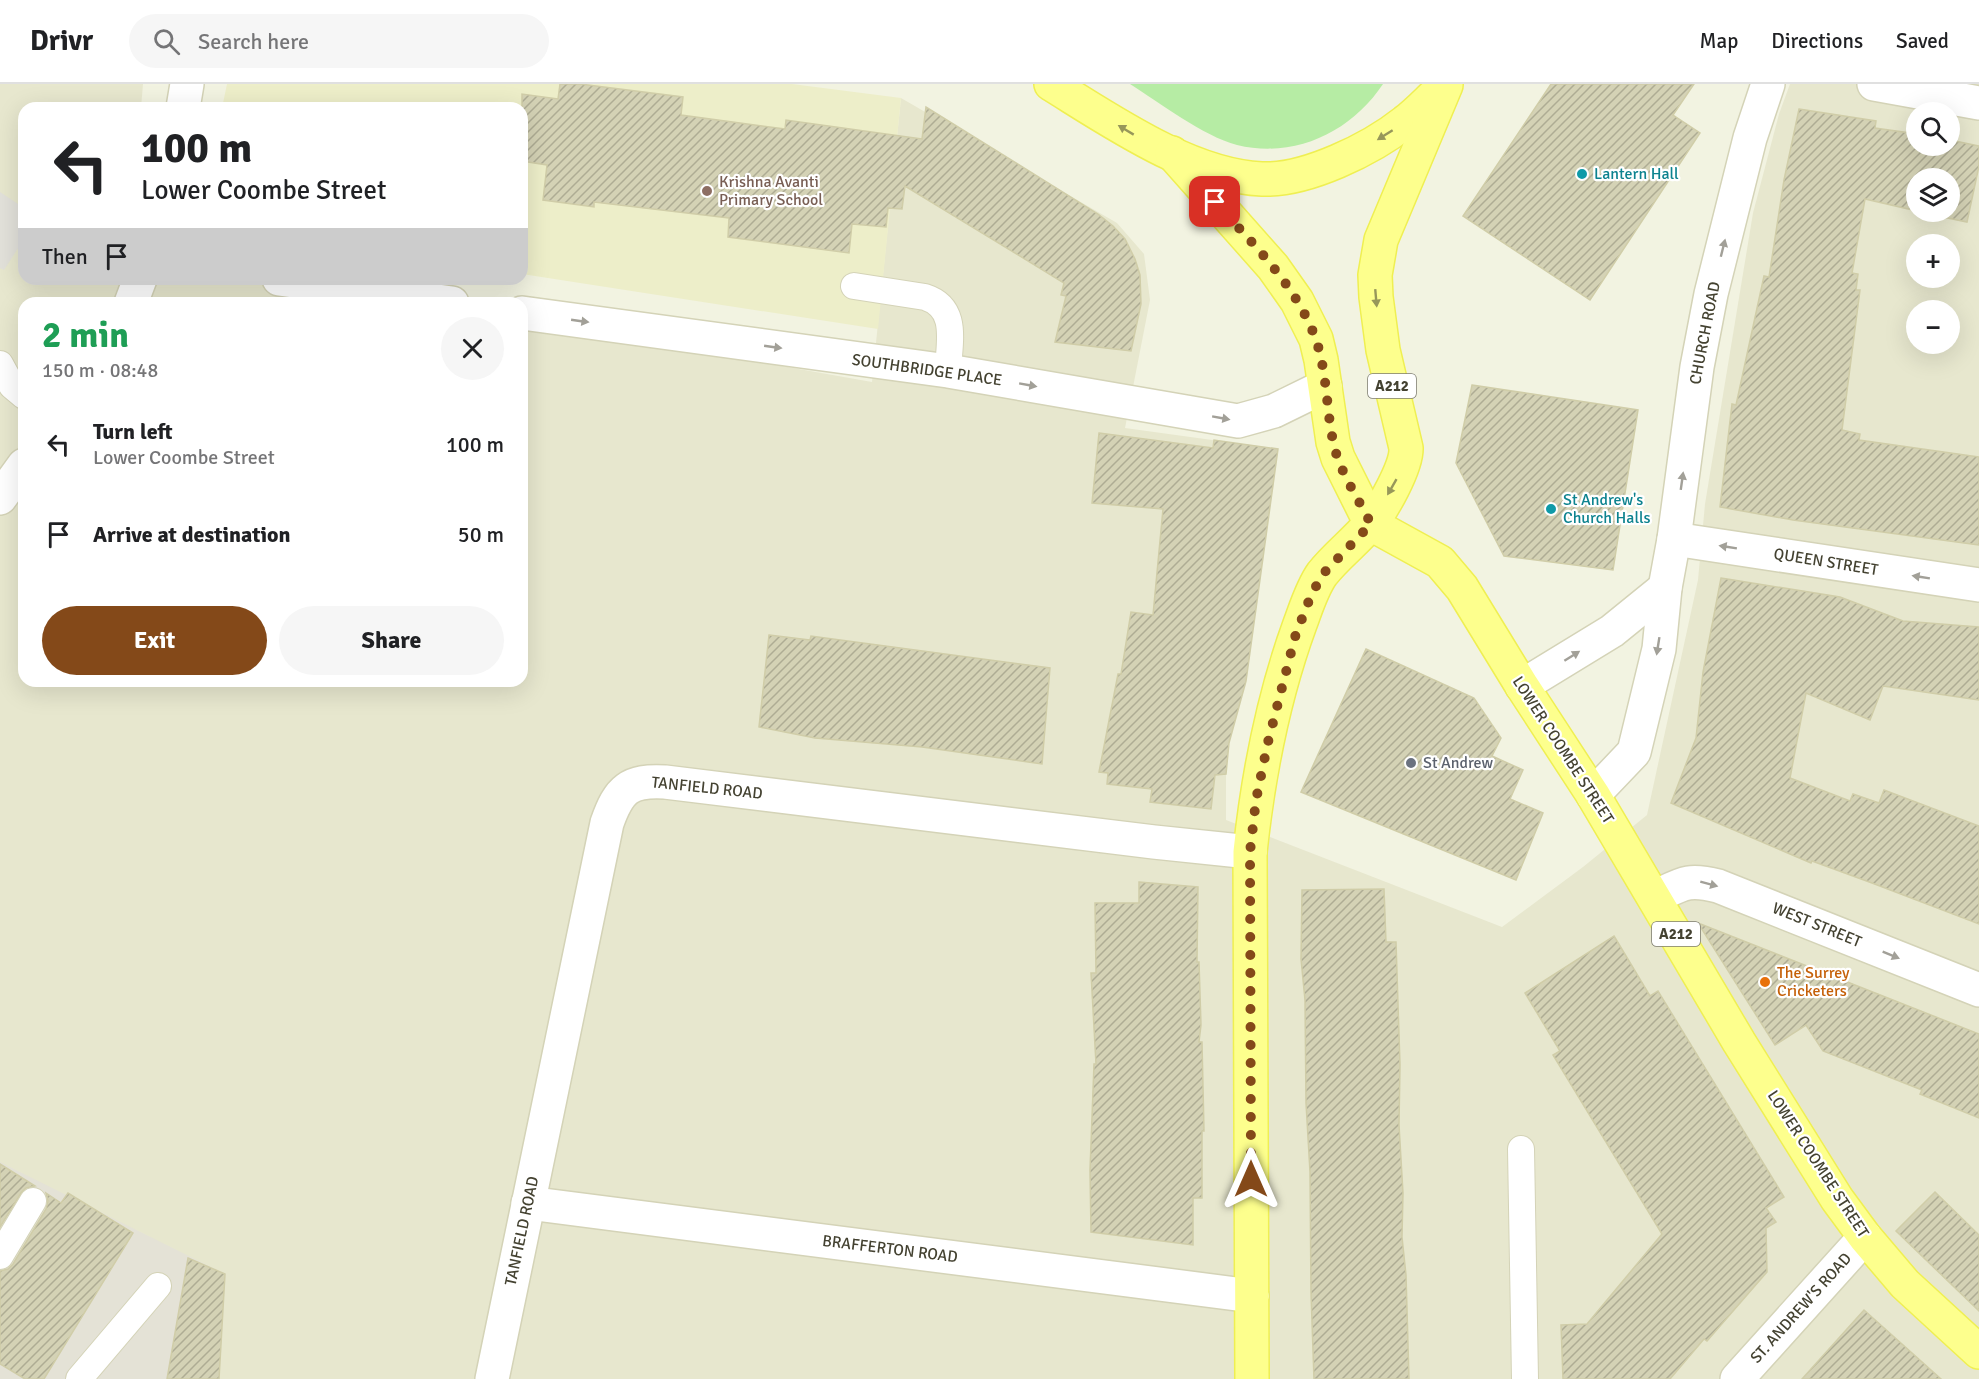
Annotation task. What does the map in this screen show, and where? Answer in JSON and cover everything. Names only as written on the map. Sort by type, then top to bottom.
[{"type":"main road","points":[[1051,84],[1132,134],[1172,153],[1218,172],[1263,179],[1296,174],[1333,164],[1404,123],[1446,84]]},
{"type":"main road","name":"A212","points":[[1371,524],[1406,458],[1406,448],[1383,350],[1375,275],[1381,240],[1446,84]]},
{"type":"main road","points":[[1172,153],[1288,286],[1308,321],[1316,339],[1333,442],[1338,458],[1371,524],[1321,576],[1305,612],[1286,670],[1256,800],[1250,852],[1252,1379]]},
{"type":"main road","name":"LOWER COOMBE STREET","points":[[1371,524],[1440,562],[1450,572],[1593,795],[1745,1052],[1837,1199],[1865,1237],[1905,1284],[1979,1352]]},
{"type":"street","points":[[184,102],[187,84]]},
{"type":"street","name":"CHURCH ROAD","points":[[1593,795],[1634,752],[1659,649],[1665,588],[1674,539],[1697,367],[1711,294],[1750,138],[1768,84]]},
{"type":"street","points":[[1874,84],[1979,103]]},
{"type":"street","points":[[322,285],[409,297]]},
{"type":"street","name":"SOUTHBRIDGE PLACE","points":[[528,314],[948,371],[1239,421],[1274,411],[1325,386]]},
{"type":"street","points":[[0,498],[18,473]]},
{"type":"street","name":"QUEEN STREET","points":[[1674,539],[1979,585]]},
{"type":"street","points":[[1522,686],[1612,631],[1665,588]]},
{"type":"street","name":"TANFIELD ROAD","points":[[492,1379],[607,823],[613,805],[625,790],[642,781],[665,782],[1250,852]]},
{"type":"street","name":"WEST STREET","points":[[1655,897],[1683,883],[1698,881],[1718,886],[1979,990]]},
{"type":"street","name":"BRAFFERTON ROAD","points":[[528,1203],[1252,1296]]},
{"type":"street","name":"ST. ANDREW'S ROAD","points":[[1737,1379],[1865,1237]]},
{"type":"lane","points":[[854,286],[926,297],[937,301],[944,308],[948,317],[948,371]]},
{"type":"lane","points":[[0,364],[12,386],[18,391]]},
{"type":"lane","points":[[1521,1149],[1526,1379]]},
{"type":"lane","points":[[0,1256],[33,1201]]},
{"type":"lane","points":[[79,1379],[159,1286]]},
{"type":"shaded area","points":[[0,84],[143,84],[142,102],[18,102],[18,285],[321,285],[389,297],[18,297],[18,687],[528,687],[528,321],[872,382],[901,98],[1117,223],[1144,254],[1150,300],[1125,428],[1278,449],[1246,681],[1229,743],[1226,820],[1502,927],[1583,867],[1647,815],[1698,580],[1705,504],[1753,213],[1779,114],[1790,84],[1979,84],[1979,1379],[0,1379]]},
{"type":"shaded area","name":"Krishna Avanti Primary School","points":[[227,84],[792,84],[901,98],[878,329],[528,275],[528,102],[223,102]]},
{"type":"shaded area","points":[[0,192],[18,204],[18,248],[4,270],[0,268]]},
{"type":"shaded area","points":[[0,1162],[225,1274],[219,1379],[0,1379]]},
{"type":"green space","points":[[1130,84],[1383,84],[1355,116],[1320,138],[1300,145],[1259,148],[1224,141],[1182,118]]},
{"type":"building","points":[[560,84],[580,84],[683,97],[681,115],[785,129],[786,120],[922,139],[926,107],[1098,214],[1125,239],[1140,275],[1141,304],[1131,351],[1055,342],[1066,296],[1061,295],[1064,283],[905,186],[902,209],[888,208],[886,227],[852,224],[849,253],[728,237],[729,218],[594,202],[594,207],[543,200],[547,165],[528,162],[528,102],[522,102],[522,94],[558,99]]},
{"type":"building","name":"Lantern Hall","points":[[1551,84],[1694,84],[1673,115],[1700,133],[1590,300],[1463,216]]},
{"type":"building","points":[[1799,109],[1876,121],[1875,128],[1906,132],[1906,156],[1960,156],[1960,142],[1979,146],[1979,166],[1967,222],[1960,221],[1960,168],[1906,168],[1906,208],[1865,199],[1852,273],[1858,274],[1856,290],[1860,290],[1842,430],[1860,434],[1859,440],[1979,457],[1979,545],[1793,520],[1720,507],[1732,404],[1736,405],[1764,276],[1769,277],[1784,180]]},
{"type":"building","name":"St Andrew's Church Halls","points":[[1472,385],[1638,410],[1613,570],[1504,556],[1456,463]]},
{"type":"building","points":[[1099,433],[1213,448],[1214,440],[1278,449],[1246,681],[1229,743],[1226,774],[1215,775],[1211,809],[1150,802],[1152,789],[1107,784],[1108,773],[1099,772],[1118,674],[1121,674],[1131,612],[1153,615],[1163,509],[1092,503]]},
{"type":"building","points":[[1721,578],[1840,597],[1903,621],[1979,627],[1979,700],[1883,686],[1870,720],[1806,693],[1790,778],[1850,801],[1853,794],[1879,803],[1884,790],[1979,826],[1979,924],[1812,861],[1811,863],[1671,803],[1696,738],[1703,672]]},
{"type":"building","points":[[769,635],[810,640],[811,636],[1050,668],[1042,764],[922,747],[815,738],[759,727]]},
{"type":"building","name":"St Andrew","points":[[1366,649],[1474,698],[1501,738],[1492,756],[1523,770],[1510,799],[1543,813],[1516,880],[1301,792]]},
{"type":"building","points":[[1139,882],[1198,887],[1197,962],[1199,962],[1201,1025],[1199,1042],[1202,1042],[1204,1131],[1202,1131],[1202,1198],[1193,1198],[1193,1245],[1091,1232],[1090,1170],[1094,1064],[1096,1064],[1091,973],[1096,973],[1095,903],[1139,903]]},
{"type":"building","points":[[1384,889],[1386,942],[1396,942],[1400,1065],[1399,1125],[1403,1193],[1402,1237],[1406,1275],[1409,1379],[1314,1379],[1305,1000],[1301,959],[1302,890]]},
{"type":"building","points":[[1698,923],[1979,1034],[1979,1118],[1920,1094],[1922,1090],[1823,1051],[1806,1025],[1775,1045]]},
{"type":"building","points":[[1614,936],[1650,996],[1658,991],[1784,1197],[1766,1208],[1776,1222],[1766,1228],[1767,1272],[1707,1341],[1704,1339],[1670,1379],[1563,1379],[1561,1325],[1587,1324],[1662,1234],[1553,1055],[1560,1051],[1525,993]]},
{"type":"building","points":[[0,1164],[35,1186],[26,1188],[21,1193],[0,1227]]},
{"type":"building","points":[[1935,1192],[1979,1235],[1979,1311],[1896,1231]]},
{"type":"building","points":[[46,1193],[61,1203],[68,1193],[133,1233],[44,1379],[25,1379],[0,1364],[0,1271],[8,1269],[13,1264],[46,1209],[48,1201]]},
{"type":"building","points":[[188,1258],[225,1274],[219,1379],[167,1379]]},
{"type":"building","points":[[1864,1310],[1941,1379],[1802,1379]]},
{"type":"place","name":"Lantern Hall","points":[[1582,174]]},
{"type":"place","name":"Krishna Avanti Primary School","points":[[707,191]]},
{"type":"place","name":"St Andrew's Church Halls","points":[[1551,509]]},
{"type":"place","name":"St Andrew","points":[[1411,763]]},
{"type":"place","name":"The Surrey Cricketers","points":[[1765,982]]},
{"type":"route","points":[[1215,202],[1288,286],[1308,321],[1316,339],[1321,360],[1333,442],[1338,458],[1371,524],[1321,576],[1308,603],[1286,670],[1256,800],[1250,852],[1251,1179]]}]
